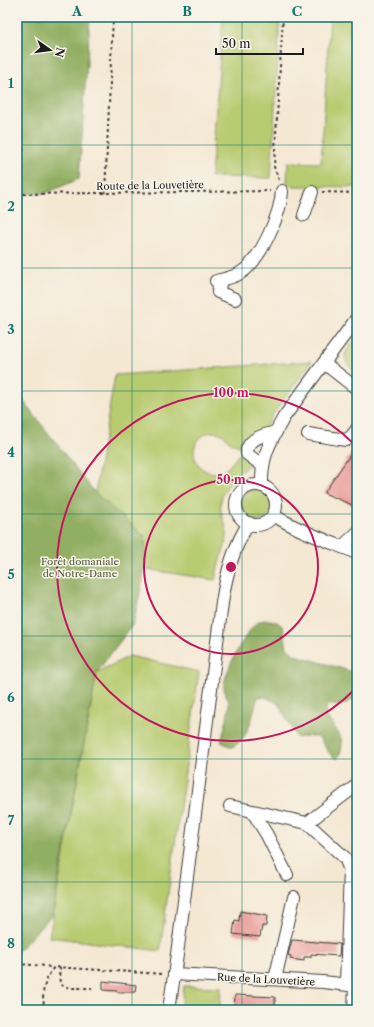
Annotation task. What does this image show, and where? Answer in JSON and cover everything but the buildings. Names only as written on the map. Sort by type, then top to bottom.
[{"type":"street","points":[[235,299],[218,292],[219,280],[232,277],[243,271],[251,264],[259,253],[282,200],[282,190]]},
{"type":"street","points":[[304,215],[312,192]]},
{"type":"street","points":[[262,486],[262,466],[270,442],[284,417],[357,318]]},
{"type":"street","points":[[324,363],[357,389]]},
{"type":"street","points":[[308,434],[346,440],[351,437],[357,429]]},
{"type":"street","points":[[262,466],[247,454],[246,448],[257,438],[276,432]]},
{"type":"street","points":[[255,485],[267,488],[275,497],[276,503],[273,515],[265,522],[260,524],[249,523],[239,515],[236,502],[239,495],[248,486],[255,485]]},
{"type":"street","points":[[273,515],[305,532],[357,553]]},
{"type":"street","points":[[168,1010],[174,974],[224,588],[242,533],[249,523]]},
{"type":"street","points":[[342,546],[357,533]]},
{"type":"street","points":[[307,823],[357,785]]},
{"type":"street","points":[[230,806],[307,823],[345,858],[350,870],[354,1010]]},
{"type":"street","points":[[252,811],[267,835],[287,875]]},
{"type":"street","points":[[275,979],[294,897]]},
{"type":"street","name":"Rue de la Louvetière","points":[[174,974],[275,979],[353,985]]},
{"type":"path","points":[[105,193],[113,17]]},
{"type":"path","points":[[282,190],[274,167],[283,17]]},
{"type":"path","points":[[356,153],[357,146]]},
{"type":"path","name":"Route de la Louvetière","points":[[17,194],[282,190]]},
{"type":"path","points":[[17,964],[47,966],[52,969]]},
{"type":"path","points":[[42,1010],[44,1006],[43,994],[46,980],[54,967],[174,974]]},
{"type":"path","points":[[60,967],[59,978],[61,985],[70,988],[92,988]]},
{"type":"green space","points":[[17,17],[90,17],[79,179],[46,193],[17,194]]},
{"type":"green space","points":[[223,17],[280,17],[271,178],[211,177]]},
{"type":"green space","points":[[330,17],[357,17],[357,187],[291,186],[287,183],[288,162],[321,163]]},
{"type":"green space","points":[[357,336],[357,375],[347,364],[345,354]]},
{"type":"green space","points":[[312,361],[275,411],[265,428],[242,447],[231,442],[225,436],[217,432],[207,433],[200,438],[195,445],[195,459],[204,470],[217,473],[225,470],[239,454],[245,457],[250,464],[238,474],[228,486],[221,499],[222,515],[227,538],[215,580],[145,569],[146,551],[144,536],[95,493],[115,375]]},
{"type":"green space","name":"Forêt domaniale de Notre-Dame","points":[[17,393],[95,493],[144,536],[146,551],[145,569],[133,624],[97,672],[52,915],[17,952]]},
{"type":"green space","points":[[257,489],[268,494],[273,505],[268,516],[257,521],[246,516],[241,505],[246,494]]},
{"type":"green space","points":[[270,620],[277,622],[283,627],[287,648],[295,655],[357,673],[357,697],[340,705],[332,705],[328,703],[326,711],[327,717],[342,741],[337,759],[329,752],[318,737],[306,736],[297,738],[279,704],[265,697],[258,697],[250,725],[243,738],[232,747],[221,742],[229,709],[229,702],[224,688],[228,670],[247,634],[259,621]]},
{"type":"green space","points":[[130,656],[199,672],[160,951],[49,937],[97,672]]},
{"type":"green space","points":[[184,986],[221,987],[220,1010],[181,1010]]}]
